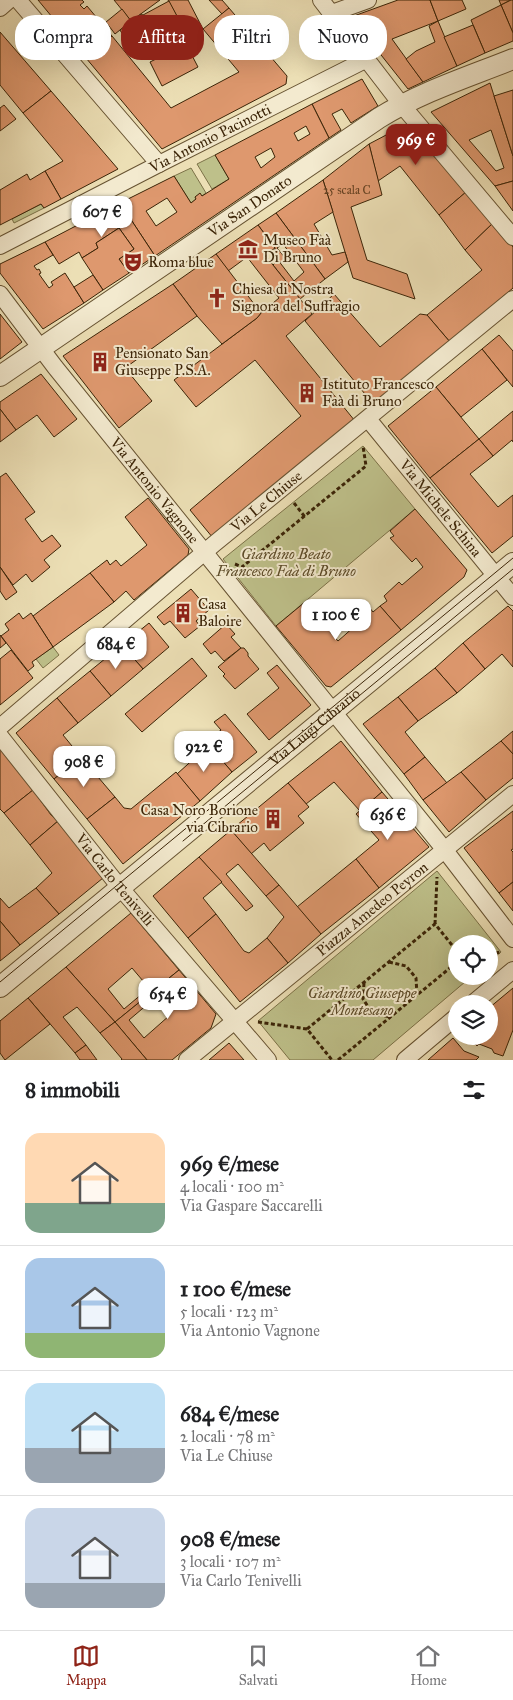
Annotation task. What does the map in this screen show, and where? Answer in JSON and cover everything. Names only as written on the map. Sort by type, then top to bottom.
[{"type":"street","points":[[0,8],[9,0]]},
{"type":"street","points":[[18,0],[159,164]]},
{"type":"street","points":[[322,0],[332,13],[368,0]]},
{"type":"street","name":"Via San Donato","points":[[0,376],[348,138],[402,104],[513,59]]},
{"type":"street","name":"Via Antonio Pacinotti","points":[[0,246],[365,60]]},
{"type":"street","points":[[368,60],[513,237]]},
{"type":"street","name":"Via Antonio Vagnone","points":[[0,294],[40,348],[444,849]]},
{"type":"street","name":"Via Le Chiuse","points":[[0,727],[205,551],[513,299]]},
{"type":"street","name":"Via Michele Schina","points":[[368,419],[513,597]]},
{"type":"street","name":"Via Luigi Cibrario","points":[[0,987],[513,563]]},
{"type":"street","name":"Via Carlo Tenivelli","points":[[0,736],[120,888],[268,1060]]},
{"type":"street","name":"Piazza Amedeo Peyron","points":[[187,1060],[513,794]]},
{"type":"street","points":[[444,849],[513,938]]},
{"type":"street","points":[[483,995],[513,970]]},
{"type":"street","points":[[405,1060],[448,1024]]},
{"type":"path","points":[[229,562],[242,567],[366,466],[363,446]]},
{"type":"path","points":[[294,503],[305,517]]},
{"type":"path","points":[[437,871],[435,924],[448,940]]},
{"type":"path","points":[[307,1029],[435,924]]},
{"type":"path","points":[[389,962],[406,966],[416,978],[418,995]]},
{"type":"path","points":[[338,1060],[448,970]]},
{"type":"path","points":[[364,982],[363,999],[373,1014],[391,1017]]},
{"type":"path","points":[[258,1021],[307,1029],[332,1060]]},
{"type":"green space","points":[[215,155],[229,179],[212,189],[197,164]]},
{"type":"green space","points":[[191,168],[206,193],[195,197],[196,199],[191,203],[174,176]]},
{"type":"green space","points":[[41,204],[44,208],[14,223],[12,219]]},
{"type":"green space","name":"Giardino Beato Francesco Faà di Bruno","points":[[363,446],[415,509],[276,626],[223,559]]},
{"type":"green space","points":[[53,647],[59,655],[43,668],[36,659]]},
{"type":"green space","name":"Giardino Giuseppe Montesano","points":[[437,871],[488,935],[448,935],[448,985],[461,985],[373,1060],[290,1060],[258,1021]]},
{"type":"building","points":[[38,0],[82,0],[84,2],[80,5],[84,9],[87,6],[94,15],[50,15]]},
{"type":"building","points":[[114,0],[160,0],[139,15],[126,15]]},
{"type":"building","points":[[168,0],[188,0],[196,15],[176,15]]},
{"type":"building","points":[[209,0],[222,0],[229,8],[222,14]]},
{"type":"building","points":[[398,0],[430,0],[438,21],[392,39],[423,82],[408,89],[385,60],[387,60],[387,15],[357,15]]},
{"type":"building","points":[[430,0],[462,0],[466,9],[438,21]]},
{"type":"building","points":[[499,0],[511,0],[501,5]]},
{"type":"building","points":[[513,0],[513,33],[501,5]]},
{"type":"building","points":[[169,1],[176,15],[143,15]]},
{"type":"building","points":[[501,5],[513,33],[513,41],[485,53],[471,20]]},
{"type":"building","points":[[229,8],[235,15],[220,15]]},
{"type":"building","points":[[122,9],[126,15],[121,15],[121,29],[115,34],[111,29],[111,18]]},
{"type":"building","points":[[214,20],[214,42],[204,30]]},
{"type":"building","points":[[438,21],[457,66],[423,82],[406,59],[416,51],[435,42],[429,26]]},
{"type":"building","points":[[473,25],[485,53],[457,66],[444,37]]},
{"type":"building","points":[[0,32],[15,49],[15,60],[24,60],[51,91],[23,113],[0,85]]},
{"type":"building","points":[[112,36],[121,47],[121,60],[132,60],[171,108],[239,72],[229,60],[273,60],[287,76],[286,84],[162,149],[88,60],[111,60]]},
{"type":"building","points":[[154,60],[194,60],[198,67],[162,86],[150,62]]},
{"type":"building","points":[[362,79],[378,106],[351,123],[342,109],[332,114],[341,130],[329,138],[312,104]]},
{"type":"building","points":[[490,83],[513,156],[513,181],[495,186],[431,112]],"holes":[[[491,130],[504,168],[496,171],[469,140]]]},
{"type":"building","points":[[513,90],[513,156],[494,96]]},
{"type":"building","points":[[51,91],[118,169],[61,199],[45,171],[63,161],[23,113]]},
{"type":"building","points":[[312,104],[329,138],[155,256],[120,203],[174,176],[191,203],[200,193],[202,196],[229,179],[215,155]],"holes":[[[306,126],[310,134],[298,141],[294,133]],[[271,148],[275,157],[261,168],[255,157]],[[167,198],[177,212],[156,226],[146,211]]]},
{"type":"building","points":[[4,105],[16,119],[0,131],[0,108]]},
{"type":"building","points":[[409,123],[466,192],[439,215],[400,166],[378,181],[369,144]]},
{"type":"building","points":[[369,144],[382,195],[351,207],[367,260],[407,274],[415,299],[353,278],[323,180]]},
{"type":"building","points":[[45,171],[61,199],[44,208],[41,204],[0,225],[0,190],[27,174],[30,180]]},
{"type":"building","points":[[323,180],[333,212],[314,224],[332,255],[345,252],[348,262],[325,279],[276,213]]},
{"type":"building","points":[[513,181],[513,211],[495,186]]},
{"type":"building","points":[[466,192],[493,223],[465,250],[439,215]]},
{"type":"building","points":[[120,203],[155,256],[129,273],[119,259],[134,249],[119,228],[96,243],[98,248],[82,258],[79,252],[59,264],[45,242]]},
{"type":"building","points":[[276,213],[325,279],[300,299],[273,265],[276,262],[275,248],[258,225]],"holes":[[[283,244],[304,272],[294,281],[278,260],[281,263],[286,259],[277,248]]]},
{"type":"building","points":[[493,223],[513,247],[513,288],[450,342],[427,315],[482,270],[465,250]]},
{"type":"building","name":"Istituto Francesco Faà di Bruno","points":[[258,225],[275,248],[265,255],[312,314],[286,336],[355,421],[213,538],[190,510],[301,416],[255,360],[196,407],[174,380],[257,318],[279,298],[247,257],[228,271],[216,254]]},
{"type":"building","points":[[119,228],[134,249],[119,259],[129,273],[103,290],[82,258],[98,248],[96,243]]},
{"type":"building","points":[[45,242],[53,255],[34,266],[37,270],[39,269],[41,273],[39,274],[49,288],[53,285],[51,282],[65,273],[84,303],[43,329],[0,273],[0,264]]},
{"type":"building","name":"Chiesa di Nostra Signora del Suffragio","points":[[216,254],[261,313],[222,344],[197,316],[173,284]]},
{"type":"building","points":[[93,275],[103,290],[84,303],[74,287]]},
{"type":"building","name":"Pensionato San Giuseppe P.S.A.","points":[[173,284],[197,316],[125,368],[152,401],[119,428],[63,356]]},
{"type":"building","points":[[334,294],[380,347],[420,314],[427,315],[450,342],[374,405],[305,321]]},
{"type":"building","points":[[0,314],[22,342],[0,359]]},
{"type":"building","points":[[499,335],[513,351],[513,387],[482,349]]},
{"type":"building","points":[[482,349],[507,380],[461,417],[436,387]]},
{"type":"building","points":[[41,374],[77,419],[54,437],[37,415],[16,430],[0,409],[0,402]]},
{"type":"building","points":[[436,387],[479,439],[430,478],[388,426]]},
{"type":"building","points":[[0,409],[16,430],[0,442]]},
{"type":"building","points":[[513,411],[513,442],[512,440],[493,456],[479,439]]},
{"type":"building","points":[[479,439],[493,456],[470,474],[498,507],[513,495],[513,536],[492,553],[430,478]]},
{"type":"building","points":[[6,473],[35,512],[25,519],[42,542],[52,535],[61,546],[44,560],[50,567],[32,582],[26,574],[13,585],[0,567],[0,477]]},
{"type":"building","points":[[148,498],[189,549],[188,555],[134,600],[126,591],[114,602],[90,573],[107,560],[110,565],[116,560],[121,566],[147,545],[125,517]]},
{"type":"building","points":[[415,509],[467,570],[464,577],[401,630],[380,606],[387,601],[384,596],[399,582],[402,585],[423,567],[416,558],[412,562],[390,538],[394,536],[390,531]]},
{"type":"building","points":[[0,567],[17,592],[6,600],[0,591]]},
{"type":"building","points":[[90,573],[114,602],[53,647],[33,616]]},
{"type":"building","name":"Casa Baloire","points":[[191,589],[209,610],[196,621],[200,626],[185,638],[170,621],[164,625],[157,617]]},
{"type":"building","points":[[305,602],[310,608],[313,606],[333,630],[330,632],[338,641],[355,626],[352,622],[369,607],[373,612],[380,606],[401,630],[331,687],[326,686],[276,626]]},
{"type":"building","points":[[508,606],[513,611],[513,667],[502,654],[485,669],[463,643]]},
{"type":"building","points":[[19,613],[23,619],[31,613],[53,647],[32,662],[34,666],[28,671],[1,636],[9,630],[5,624]]},
{"type":"building","points":[[149,623],[169,647],[143,669],[122,645]]},
{"type":"building","points":[[226,624],[235,634],[231,637],[241,648],[224,661],[215,651],[211,654],[203,644]]},
{"type":"building","points":[[0,635],[6,643],[0,648]]},
{"type":"building","points":[[463,643],[485,669],[457,693],[435,668]]},
{"type":"building","points":[[122,645],[143,669],[111,696],[90,671]]},
{"type":"building","points":[[241,648],[244,648],[259,669],[235,689],[223,676],[225,674],[218,667]]},
{"type":"building","points":[[11,650],[33,678],[0,705],[0,659]]},
{"type":"building","points":[[192,658],[207,676],[142,732],[125,714]]},
{"type":"building","points":[[277,665],[311,705],[269,740],[247,714],[279,688],[267,673]]},
{"type":"building","points":[[435,668],[457,693],[418,721],[398,697]]},
{"type":"building","points":[[90,671],[111,696],[78,723],[57,698]]},
{"type":"building","points":[[398,697],[418,721],[405,732],[425,757],[404,774],[363,724]]},
{"type":"building","points":[[57,698],[78,723],[63,735],[81,757],[54,779],[16,733]]},
{"type":"building","points":[[225,714],[257,752],[232,772],[206,742],[221,730],[214,722]]},
{"type":"building","points":[[513,731],[513,754],[501,741]]},
{"type":"building","points":[[341,741],[382,792],[360,811],[334,782],[306,804],[288,783]]},
{"type":"building","points":[[501,741],[513,754],[513,778],[486,800],[461,772]]},
{"type":"building","points":[[209,745],[232,772],[200,801],[177,774]]},
{"type":"building","points":[[0,748],[33,790],[4,813],[0,809]]},
{"type":"building","points":[[81,757],[115,797],[87,819],[54,779]]},
{"type":"building","points":[[425,757],[447,783],[423,800],[404,774]]},
{"type":"building","points":[[176,772],[200,801],[123,864],[87,819],[115,797],[124,808],[131,809]]},
{"type":"building","points":[[461,772],[486,800],[449,832],[423,800]]},
{"type":"building","name":"Casa Noro Borione via Cibrario","points":[[288,783],[309,807],[298,816],[304,823],[270,851],[264,843],[251,854],[231,830]]},
{"type":"building","points":[[33,790],[51,815],[58,821],[30,845],[4,813]]},
{"type":"building","points":[[382,792],[429,847],[379,888],[356,859],[379,840],[356,814]]},
{"type":"building","points":[[513,811],[513,849],[511,850],[513,852],[513,882],[499,893],[464,848]]},
{"type":"building","points":[[58,821],[103,878],[59,914],[36,888],[52,873],[30,845]]},
{"type":"building","points":[[231,830],[279,885],[266,896],[238,864],[226,874],[253,906],[246,911],[199,857]]},
{"type":"building","points":[[199,857],[222,882],[203,898],[216,914],[188,938],[153,896]]},
{"type":"building","points":[[356,859],[379,888],[321,934],[297,907]]},
{"type":"building","points":[[513,882],[513,911],[499,893]]},
{"type":"building","points":[[279,885],[321,934],[288,963],[267,938],[284,917],[266,896]]},
{"type":"building","points":[[36,888],[59,914],[20,945],[0,921],[0,898],[9,908]]},
{"type":"building","points":[[131,913],[179,970],[115,1022],[66,967]],"holes":[[[132,968],[149,988],[124,1009],[108,989]]]},
{"type":"building","points":[[216,914],[244,951],[249,953],[267,938],[288,963],[240,1002],[188,938]]},
{"type":"building","points":[[0,921],[20,945],[0,961]]},
{"type":"building","points":[[66,967],[115,1022],[100,1033],[77,1007],[63,1017],[86,1045],[75,1053],[28,998]]},
{"type":"building","points":[[179,970],[216,1014],[211,1028],[172,1060],[147,1060],[115,1022]],"holes":[[[155,998],[170,1015],[144,1038],[129,1020]]]},
{"type":"building","points":[[513,988],[513,1030],[503,1056],[482,1045],[498,1045],[498,1000]]},
{"type":"building","points":[[28,998],[50,1024],[5,1060],[0,1053],[0,1021]]},
{"type":"building","points":[[115,1022],[147,1060],[121,1060],[100,1033]]},
{"type":"building","points":[[448,1042],[448,1045],[459,1045],[464,1051],[479,1057],[476,1060],[428,1060]]},
{"type":"building","points":[[229,1043],[244,1060],[209,1060]]},
{"type":"building","points":[[86,1045],[97,1060],[80,1060],[75,1053]]},
{"type":"tram line","points":[[0,982],[513,558]]},
{"type":"tram line","points":[[183,841],[513,569]]},
{"type":"place","name":"Museo Faà Di Bruno","points":[[248,249]]},
{"type":"place","name":"Roma blue","points":[[133,262]]},
{"type":"place","name":"Chiesa di Nostra Signora del Suffragio","points":[[217,298]]},
{"type":"place","name":"Pensionato San Giuseppe P.S.A.","points":[[100,362]]},
{"type":"place","name":"Istituto Francesco Faà di Bruno","points":[[307,393]]},
{"type":"place","name":"Casa Baloire","points":[[183,613]]},
{"type":"place","name":"Casa Noro Borione via Cibrario","points":[[273,819]]}]
